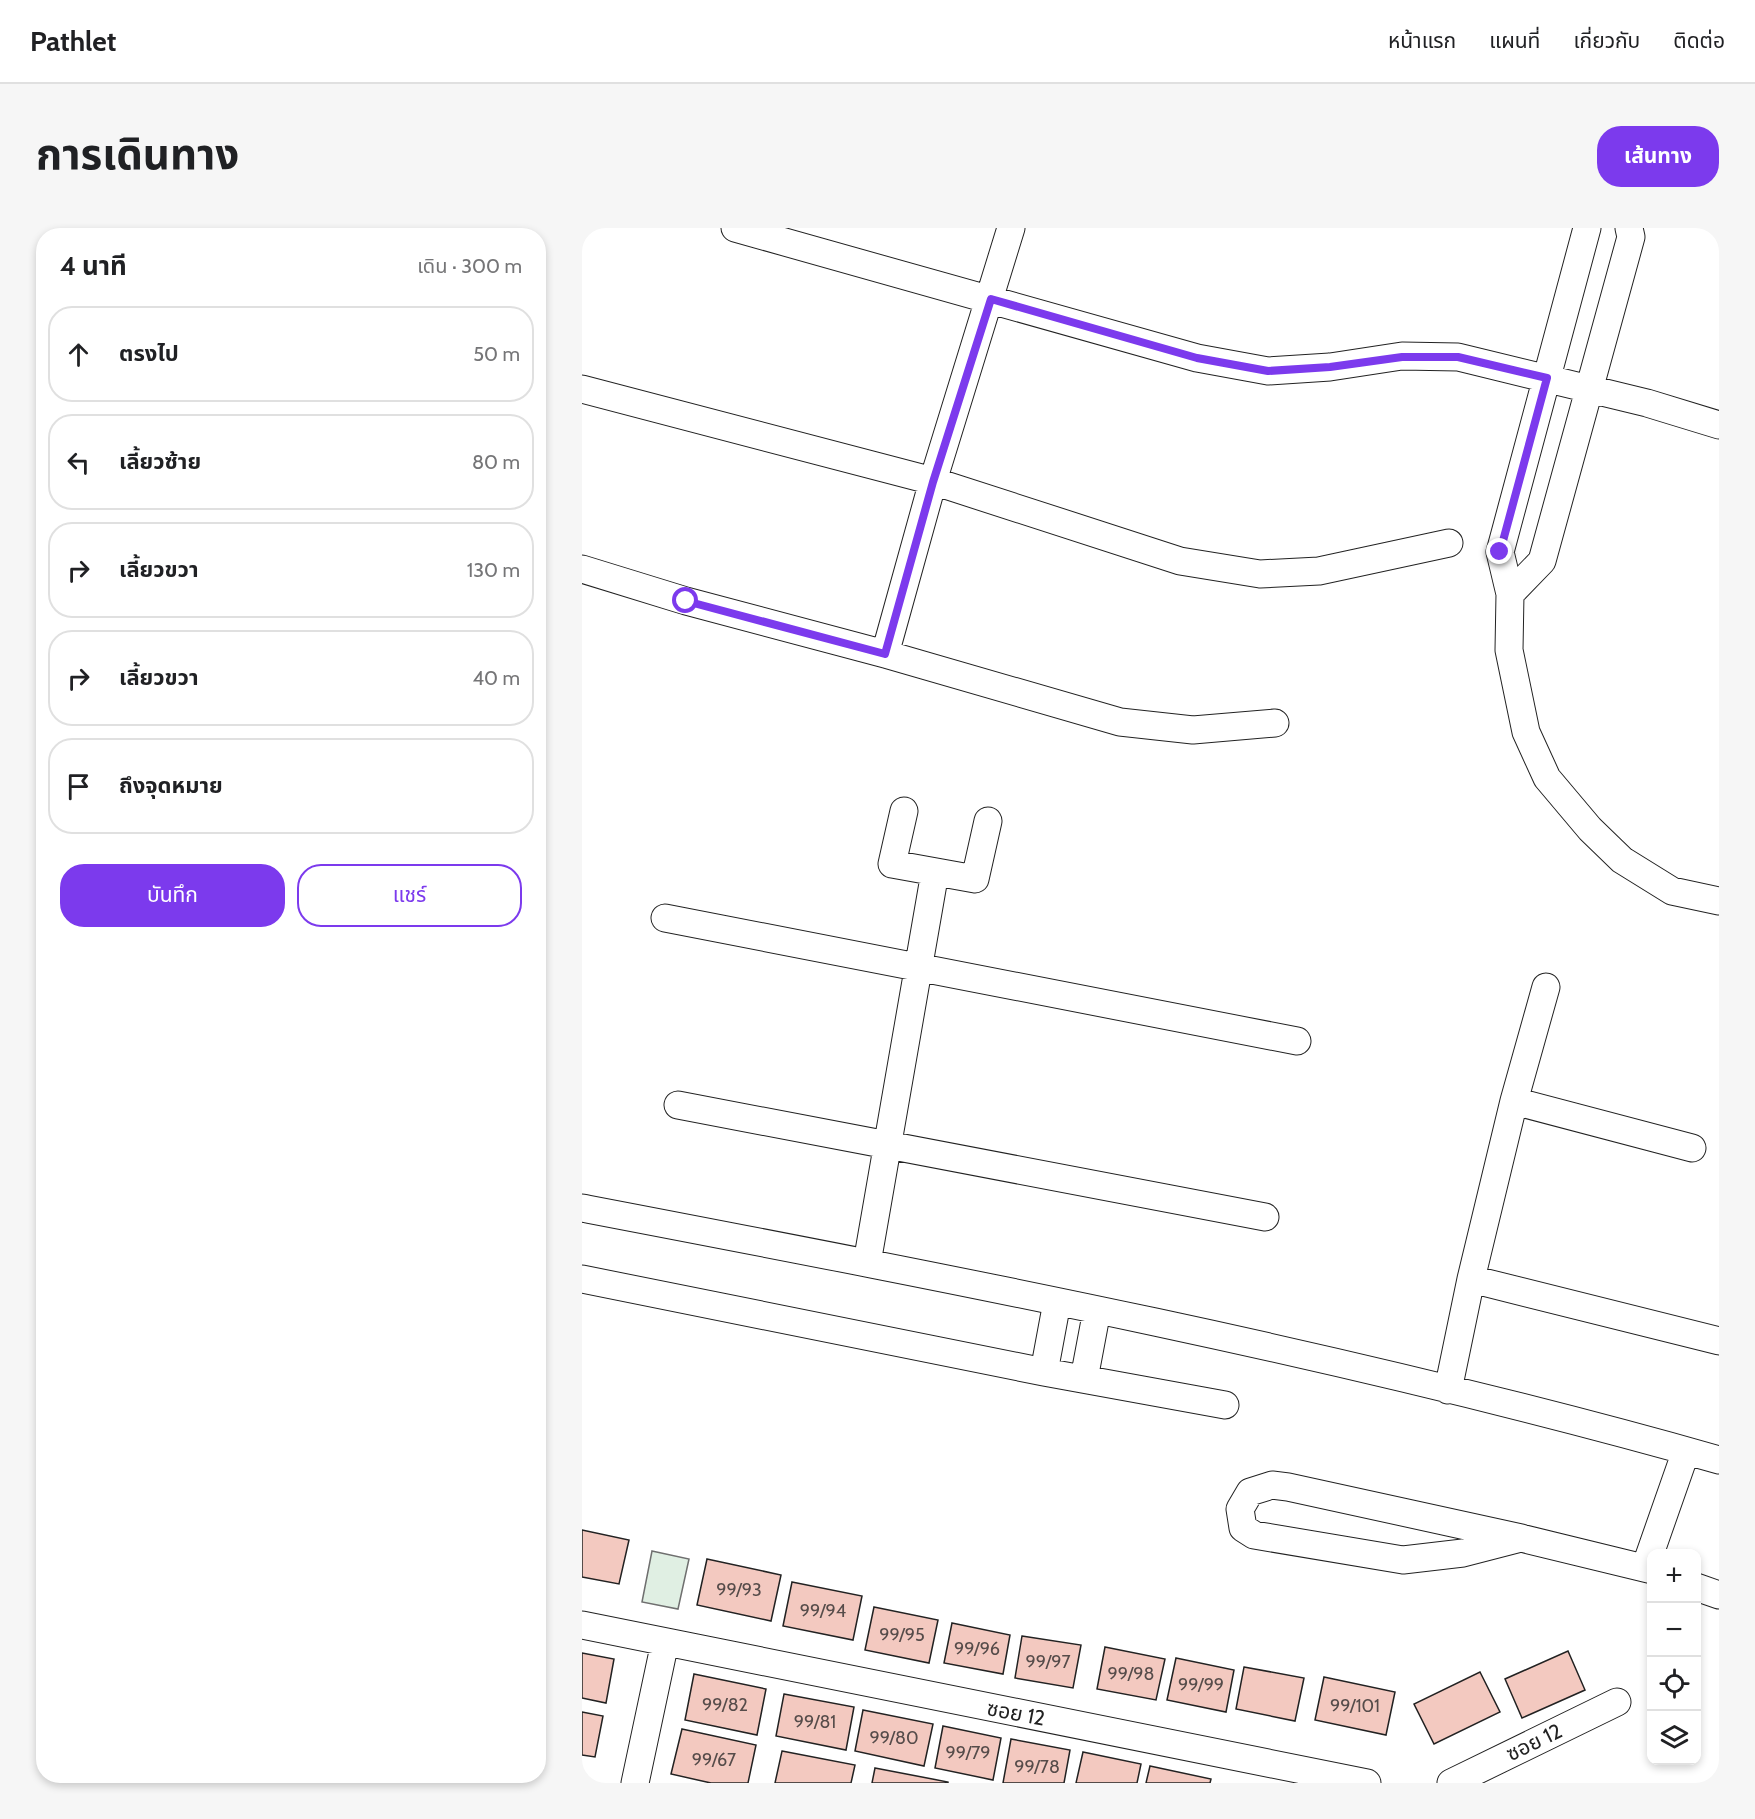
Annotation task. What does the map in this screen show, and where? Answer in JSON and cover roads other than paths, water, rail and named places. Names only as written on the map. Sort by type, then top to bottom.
[{"type":"street","points":[[735,228],[1197,358],[1268,371],[1330,367],[1402,357],[1458,357],[1590,389],[1719,425]]},
{"type":"street","points":[[885,654],[933,482],[1011,228]]},
{"type":"street","points":[[1587,228],[1500,552],[1510,594],[1509,650],[1526,732],[1548,778],[1590,829],[1622,860],[1672,891],[1719,901]]},
{"type":"street","points":[[1510,594],[1542,561],[1631,237],[1629,228]]},
{"type":"street","points":[[582,389],[933,482],[1180,561],[1260,574],[1319,571],[1449,543]]},
{"type":"street","points":[[582,569],[686,601],[885,654],[1120,722],[1193,730],[1275,723]]},
{"type":"street","points":[[904,811],[891,864],[975,879],[988,822]]},
{"type":"street","points":[[867,1263],[935,872]]},
{"type":"street","points":[[665,918],[918,965],[1298,1041]]},
{"type":"street","points":[[1448,1390],[1471,1279],[1514,1101],[1546,987]]},
{"type":"street","points":[[1514,1101],[1692,1148]]},
{"type":"street","points":[[678,1105],[1265,1217]]},
{"type":"street","points":[[582,1208],[1097,1310],[1448,1390],[1719,1460]]},
{"type":"street","points":[[1471,1279],[1719,1341]]},
{"type":"street","points":[[582,1280],[1044,1372],[1225,1405]]},
{"type":"street","points":[[1044,1372],[1057,1302]]},
{"type":"street","points":[[1084,1379],[1097,1310]]},
{"type":"street","points":[[1654,1549],[1686,1451]]},
{"type":"street","points":[[1521,1538],[1463,1553],[1403,1560],[1254,1535],[1243,1528],[1240,1509],[1250,1491],[1272,1485],[1521,1538],[1647,1569]]},
{"type":"street","points":[[1701,1589],[1719,1595]]},
{"type":"street","name":"ซอย 12","points":[[582,1625],[1367,1783]]},
{"type":"street","points":[[635,1783],[664,1642]]},
{"type":"street","name":"ซอย 12","points":[[1451,1783],[1617,1702]]}]
